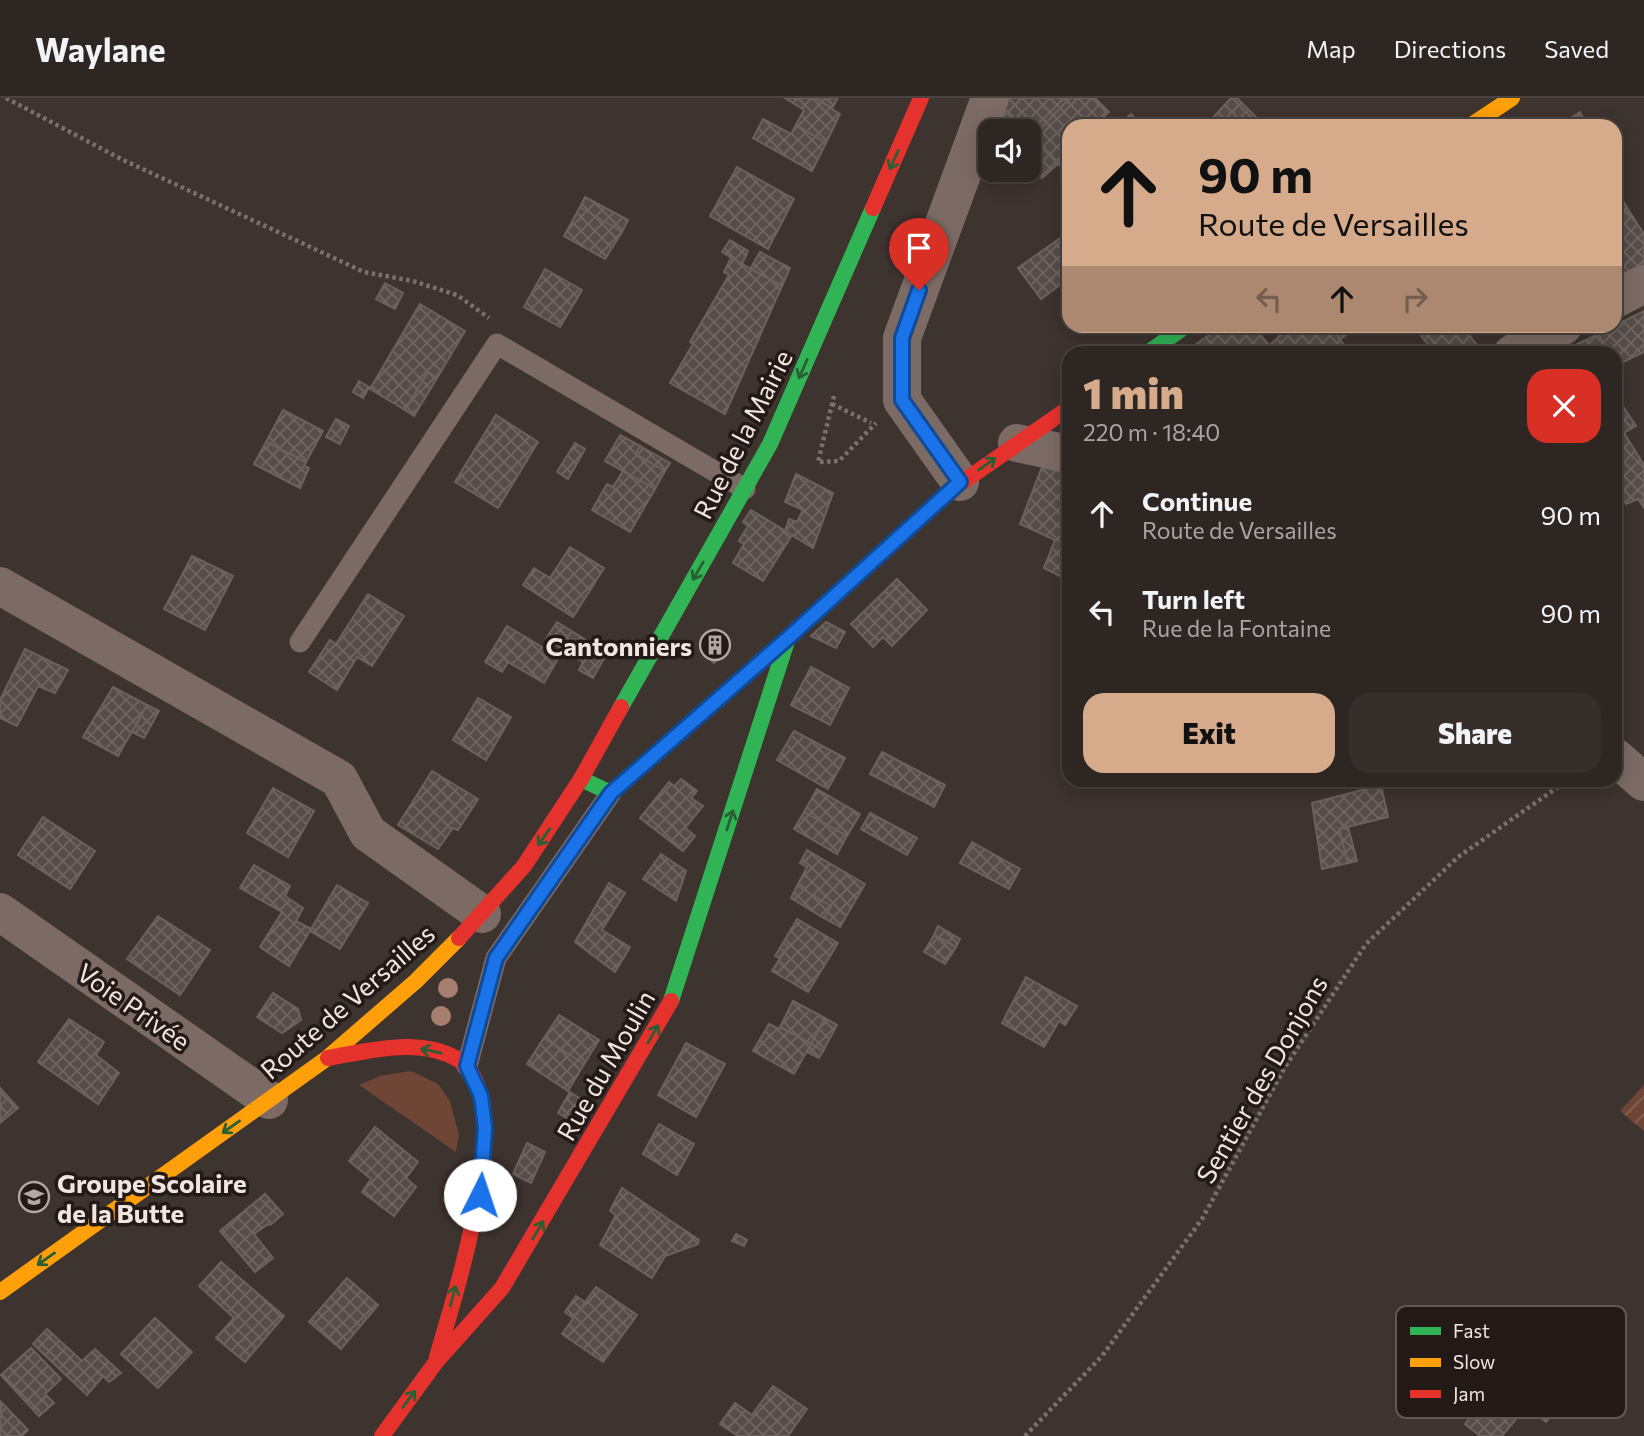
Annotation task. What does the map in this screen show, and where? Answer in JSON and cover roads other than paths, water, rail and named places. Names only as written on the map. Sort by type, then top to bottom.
[{"type":"main road","name":"Rue de la Mairie","points":[[581,779],[770,444],[921,98]]},
{"type":"main road","points":[[1480,119],[1512,98]]},
{"type":"main road","points":[[1157,346],[1175,333]]},
{"type":"main road","points":[[581,779],[611,793],[960,482],[1062,413]]},
{"type":"main road","name":"Rue du Moulin","points":[[387,1433],[436,1362],[502,1288],[670,1005],[788,638]]},
{"type":"main road","name":"Route de Versailles","points":[[0,1292],[326,1059],[416,981],[482,914],[524,866],[581,779]]},
{"type":"main road","points":[[326,1059],[389,1047],[426,1049],[449,1055],[467,1066],[481,1096],[485,1128],[480,1195],[436,1362]]},
{"type":"street","points":[[960,482],[902,400],[902,338],[990,98]]},
{"type":"street","points":[[1622,296],[1644,285]]},
{"type":"street","points":[[1527,346],[1550,333]]},
{"type":"street","points":[[1017,443],[1062,453]]},
{"type":"street","points":[[0,586],[339,779],[368,833],[482,914]]},
{"type":"street","points":[[1622,763],[1644,782]]},
{"type":"street","name":"Voie Privée","points":[[0,912],[269,1100]]},
{"type":"lane","points":[[300,642],[497,344],[745,489]]},
{"type":"lane","points":[[467,1066],[496,958],[611,793]]},
{"type":"place","name":"Cantonniers","points":[[715,645]]},
{"type":"place","name":"Groupe Scolaire de la Butte","points":[[34,1197]]}]
